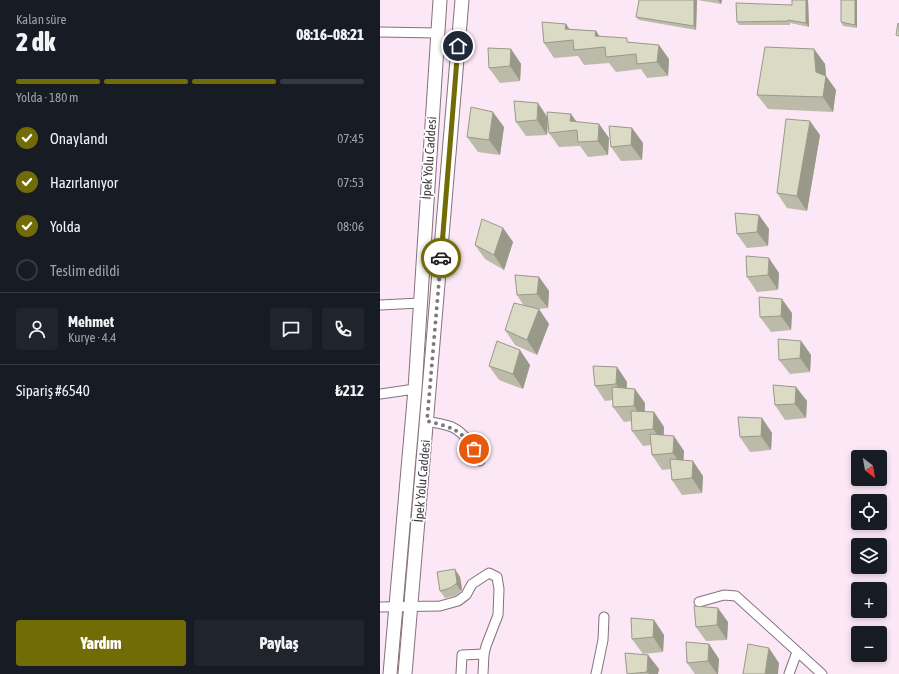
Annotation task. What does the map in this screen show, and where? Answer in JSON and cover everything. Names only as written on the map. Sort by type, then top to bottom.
[{"type":"highway","name":"İpek Yolu Caddesi","points":[[390,674],[415,390],[440,0]]},
{"type":"highway","name":"İpek Yolu Caddesi","points":[[405,674],[412,607],[462,0]]},
{"type":"street","points":[[380,32],[437,34]]},
{"type":"street","points":[[380,306],[420,303]]},
{"type":"street","points":[[380,394],[415,390]]},
{"type":"street","points":[[427,421],[452,427],[459,432],[469,442],[479,456],[480,461]]},
{"type":"street","points":[[380,607],[440,606],[458,601],[466,595],[472,584],[481,577],[489,573],[497,577],[499,590],[498,615],[484,654],[483,674]]},
{"type":"street","points":[[699,602],[724,595],[736,596],[822,674]]},
{"type":"street","points":[[596,674],[603,640],[604,617]]},
{"type":"street","points":[[789,674],[798,652]]},
{"type":"street","points":[[461,674],[462,655],[484,654]]},
{"type":"building","points":[[639,0],[694,0],[694,26],[636,17]]},
{"type":"building","points":[[792,0],[806,0],[806,23],[788,20],[737,22],[736,3],[792,5]]},
{"type":"building","points":[[841,0],[855,0],[855,25],[841,22]]},
{"type":"building","points":[[542,22],[566,24],[565,29],[596,31],[595,36],[627,38],[627,42],[659,45],[657,62],[637,64],[636,54],[606,57],[605,47],[574,50],[573,40],[544,43]]},
{"type":"building","points":[[898,23],[899,24],[899,36],[896,35]]},
{"type":"building","points":[[765,47],[814,49],[816,72],[826,76],[823,97],[757,95]]},
{"type":"building","points":[[488,48],[511,49],[510,66],[489,68]]},
{"type":"building","points":[[514,101],[538,103],[537,120],[516,122]]},
{"type":"building","points":[[471,107],[493,112],[489,140],[467,137]]},
{"type":"building","points":[[547,112],[571,114],[570,121],[599,124],[598,141],[578,142],[577,130],[549,133]]},
{"type":"building","points":[[786,119],[810,121],[797,196],[777,193]]},
{"type":"building","points":[[609,126],[632,128],[631,145],[611,147]]},
{"type":"building","points":[[735,213],[759,215],[757,232],[737,234]]},
{"type":"building","points":[[482,219],[503,228],[494,255],[475,245]]},
{"type":"building","points":[[746,256],[769,258],[768,275],[747,277]]},
{"type":"building","points":[[515,275],[539,277],[537,294],[517,295]]},
{"type":"building","points":[[759,297],[782,299],[781,316],[760,317]]},
{"type":"building","points":[[514,303],[539,309],[527,340],[505,330]]},
{"type":"building","points":[[778,339],[801,341],[800,358],[779,360]]},
{"type":"building","points":[[497,341],[520,350],[513,374],[489,366]]},
{"type":"building","points":[[593,366],[617,367],[616,384],[595,386]]},
{"type":"building","points":[[773,385],[796,387],[795,404],[775,405]]},
{"type":"building","points":[[612,387],[635,389],[634,406],[613,407]]},
{"type":"building","points":[[631,411],[654,412],[653,429],[632,431]]},
{"type":"building","points":[[738,417],[762,418],[761,436],[740,437]]},
{"type":"building","points":[[650,434],[674,436],[673,453],[652,455]]},
{"type":"building","points":[[670,459],[693,461],[692,478],[672,480]]},
{"type":"building","points":[[455,569],[456,584],[450,588],[440,591],[437,572]]},
{"type":"building","points":[[694,606],[718,608],[717,625],[696,627]]},
{"type":"building","points":[[631,618],[654,620],[653,637],[632,639]]},
{"type":"building","points":[[686,642],[709,644],[708,661],[687,663]]},
{"type":"building","points":[[748,644],[769,648],[765,674],[743,674]]},
{"type":"building","points":[[625,653],[648,655],[647,672],[627,674]]},
{"type":"way so far","points":[[441,258],[427,421],[452,427],[469,442],[474,449]]},
{"type":"route","points":[[441,258],[458,46]]}]
